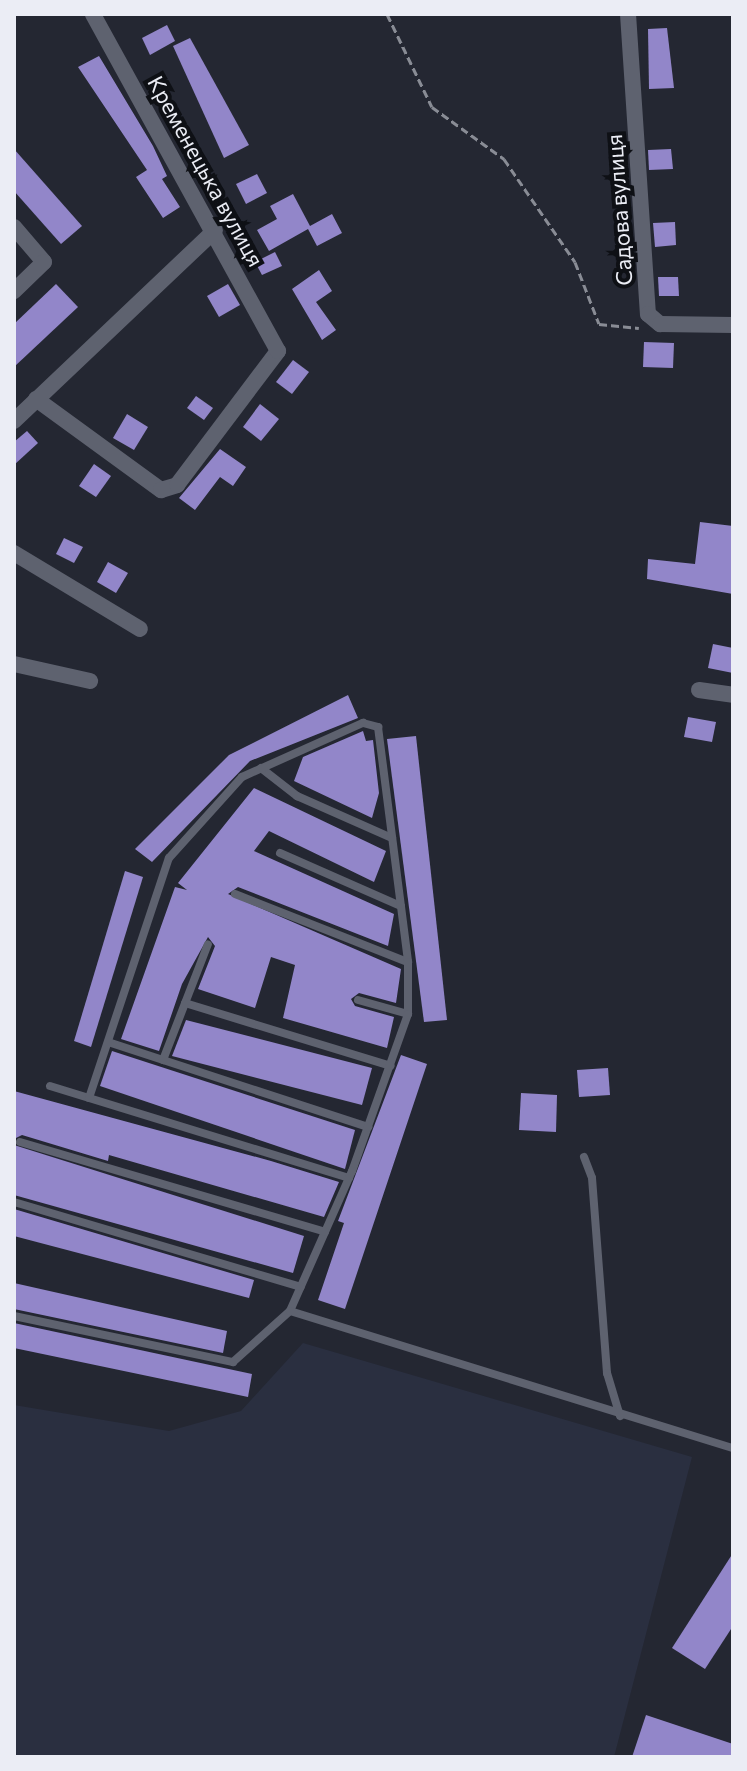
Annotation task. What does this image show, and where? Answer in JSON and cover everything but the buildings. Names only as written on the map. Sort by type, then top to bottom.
[{"type":"street","name":"Кременецька вулиця","points":[[36,399],[161,490],[177,485],[278,351],[215,230],[93,14]]},
{"type":"street","name":"Садова вулиця","points":[[628,14],[648,314],[660,324]]},
{"type":"street","points":[[14,227],[44,262],[14,291]]},
{"type":"street","points":[[14,421],[215,230]]},
{"type":"street","points":[[660,324],[733,325]]},
{"type":"street","points":[[14,553],[140,629]]},
{"type":"street","points":[[14,664],[90,681]]},
{"type":"street","points":[[699,690],[733,695]]},
{"type":"lane","points":[[14,1316],[233,1362],[290,1311],[349,1178],[408,1014],[408,962],[378,727],[363,723],[242,777],[169,858],[89,1098]]},
{"type":"lane","points":[[261,768],[297,796],[392,838]]},
{"type":"lane","points":[[280,853],[401,906]]},
{"type":"lane","points":[[235,894],[408,962]]},
{"type":"lane","points":[[163,1060],[208,944]]},
{"type":"lane","points":[[358,1000],[408,1014]]},
{"type":"lane","points":[[185,1003],[391,1066]]},
{"type":"lane","points":[[108,1042],[368,1127]]},
{"type":"lane","points":[[50,1086],[349,1178]]},
{"type":"lane","points":[[20,1142],[325,1232]]},
{"type":"lane","points":[[584,1157],[592,1178],[607,1373],[620,1416]]},
{"type":"lane","points":[[14,1202],[301,1287]]},
{"type":"lane","points":[[290,1311],[620,1416],[733,1448]]},
{"type":"path","points":[[387,14],[432,107],[504,159],[575,262],[599,324],[628,330],[660,324]]},
{"type":"shaded area","points":[[303,1343],[692,1457],[614,1757],[14,1757],[14,1405],[169,1431],[241,1411]]}]
